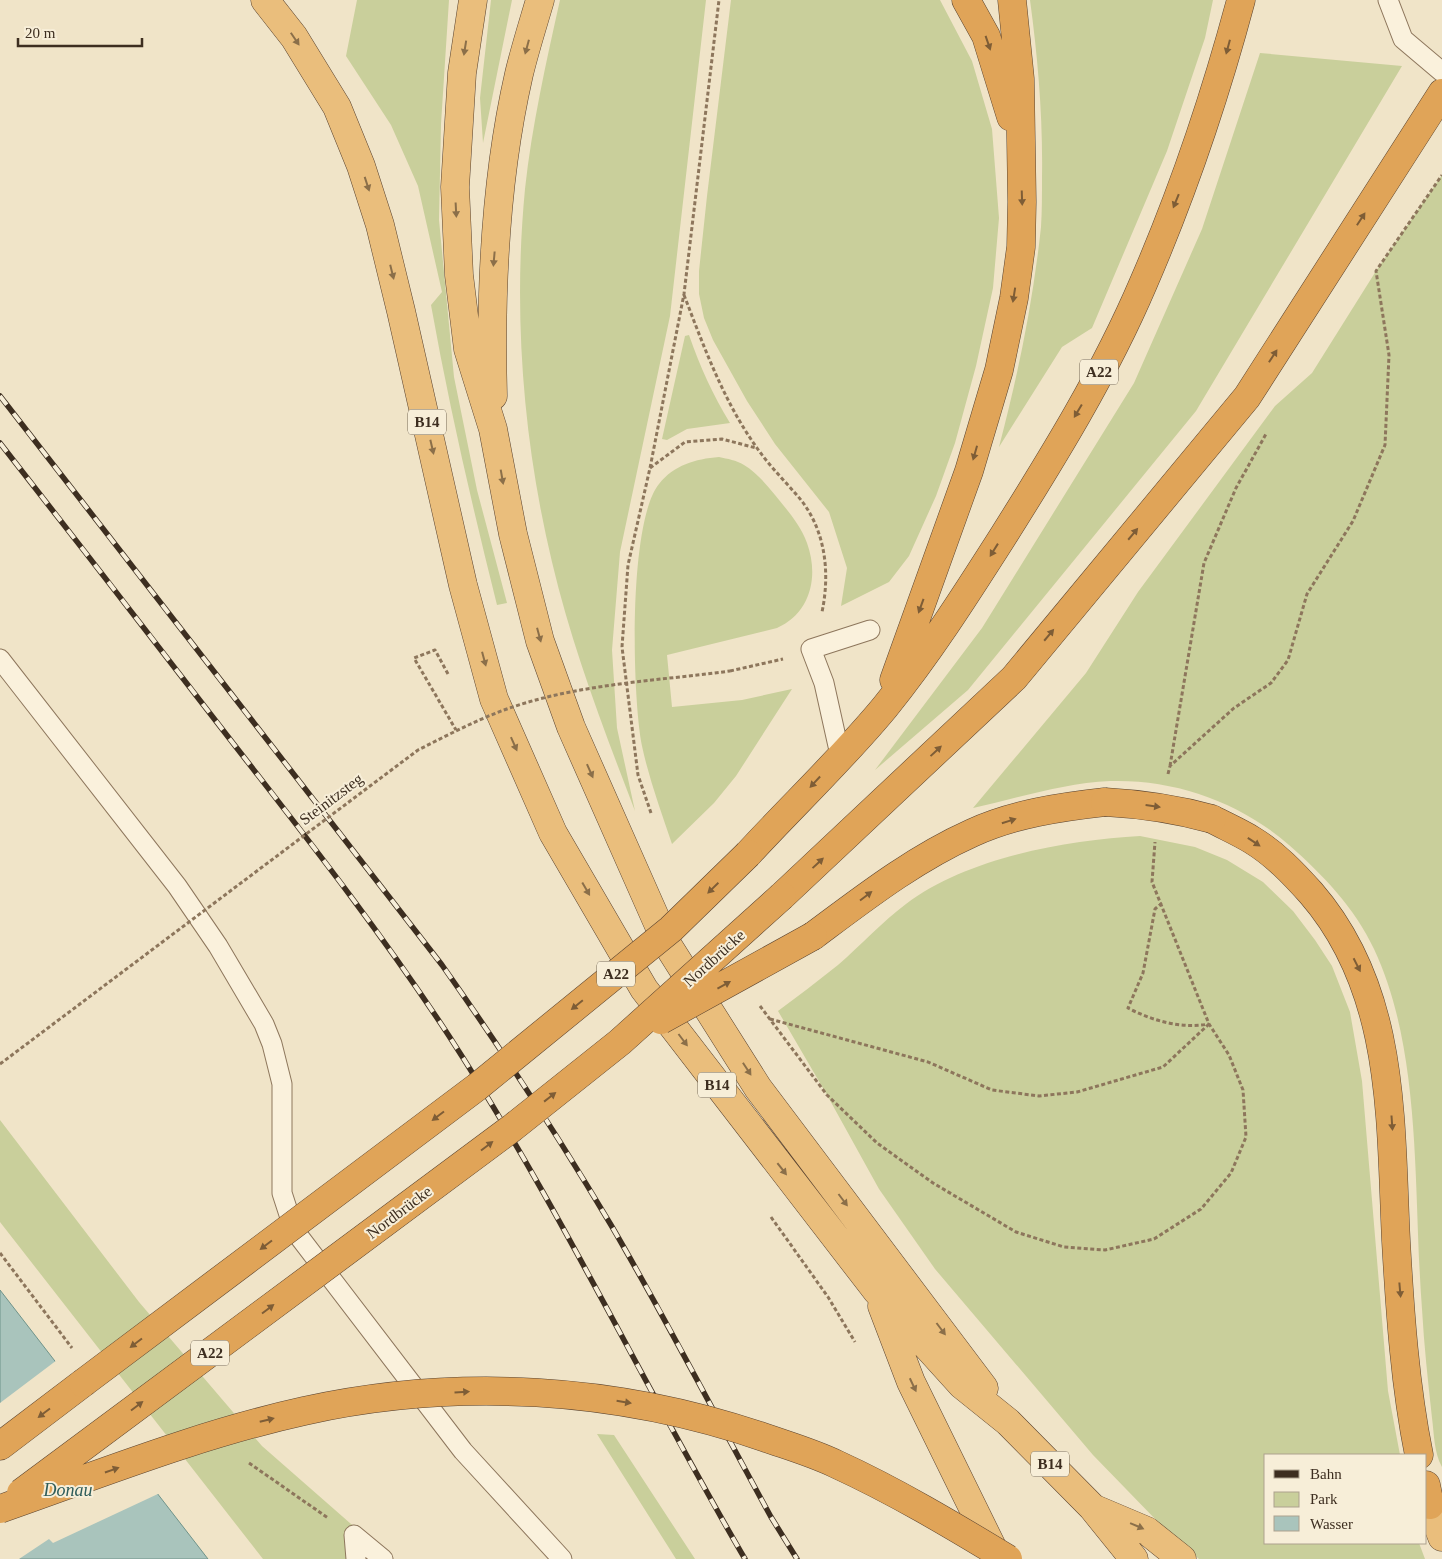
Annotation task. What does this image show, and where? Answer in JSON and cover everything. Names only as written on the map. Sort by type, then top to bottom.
[{"type":"highway","name":"B14","points":[[266,0],[294,37],[336,108],[361,166],[380,224],[473,619],[494,699],[553,833],[644,989],[876,1290],[962,1385],[1008,1422],[1092,1507],[1134,1559]]},
{"type":"highway","points":[[473,0],[462,74],[455,187],[458,255],[468,349],[493,429],[513,534],[540,641],[570,726],[667,944],[758,1088],[1008,1422]]},
{"type":"highway","points":[[493,429],[493,267],[502,174],[519,74],[540,0]]},
{"type":"highway","points":[[966,0],[986,36],[1020,149]]},
{"type":"highway","points":[[884,708],[969,470],[999,370],[1014,298],[1021,247],[1022,202],[1020,79],[1012,0]]},
{"type":"highway","name":"A22","points":[[0,1446],[477,1087],[671,929],[748,854],[884,708],[956,611],[1020,509],[1089,393],[1142,286],[1183,185],[1218,86],[1241,0]]},
{"type":"highway","name":"Nordbrücke","points":[[0,1509],[512,1128],[620,1042],[782,896],[1014,678],[1247,397],[1442,93]]},
{"type":"highway","points":[[620,1042],[813,936],[883,884],[928,855],[973,832],[1034,813],[1104,802],[1174,809],[1212,819],[1253,840],[1290,869],[1321,905],[1345,941],[1362,976],[1374,1013],[1385,1062],[1390,1098],[1397,1251],[1407,1369],[1419,1454]]},
{"type":"highway","points":[[876,1290],[911,1382],[998,1559]]},
{"type":"highway","points":[[0,1509],[198,1441],[305,1411],[408,1396],[476,1391],[566,1393],[656,1406],[725,1424],[834,1463],[935,1514],[1008,1559]]},
{"type":"highway","points":[[1428,1495],[1442,1537]]},
{"type":"highway","points":[[1092,1507],[1147,1531],[1182,1559]]},
{"type":"lane","points":[[1388,0],[1403,39],[1442,72]]},
{"type":"lane","points":[[840,755],[824,683],[811,649],[870,630]]},
{"type":"lane","points":[[0,659],[177,886],[223,954],[264,1024],[272,1044],[282,1084],[282,1193],[294,1230],[463,1451],[562,1559]]},
{"type":"lane","points":[[356,1559],[354,1536],[384,1559]]},
{"type":"path","points":[[653,818],[638,775],[622,647],[628,565],[650,468],[684,294],[719,0]]},
{"type":"path","points":[[684,294],[716,377],[757,448],[803,503],[819,532],[826,565],[826,590],[811,649]]},
{"type":"path","points":[[1170,766],[1204,563],[1236,488],[1269,428]]},
{"type":"path","points":[[650,468],[685,442],[722,440],[757,448]]},
{"type":"path","name":"Steinitzsteg","points":[[0,1064],[418,750],[456,730],[506,710],[552,697],[588,690],[730,671],[764,664],[811,649]]},
{"type":"path","points":[[451,680],[435,650],[414,658],[456,730]]},
{"type":"path","points":[[769,1019],[928,1062],[992,1090],[1039,1096],[1077,1092],[1163,1067],[1209,1024],[1193,1027],[1149,1019],[1128,1008],[1143,973],[1155,909],[1162,904]]},
{"type":"green space","points":[[357,0],[449,0],[441,124],[439,220],[454,377],[477,490],[507,603],[497,605],[453,418],[431,305],[442,292],[418,186],[391,125],[346,56]]},
{"type":"green space","points":[[491,0],[512,0],[483,143],[480,98]]},
{"type":"green space","points":[[560,0],[706,0],[670,316],[620,552],[612,650],[617,728],[635,811],[589,688],[560,594],[542,516],[534,470],[523,377],[520,283],[525,189],[535,118]]},
{"type":"green space","points":[[731,0],[940,0],[972,61],[992,129],[999,218],[993,288],[976,366],[955,443],[936,496],[909,556],[889,582],[841,606],[847,568],[829,512],[775,444],[747,401],[713,340],[704,318],[699,294],[699,271],[707,196]]},
{"type":"green space","points":[[1030,0],[1213,0],[1205,38],[1167,151],[1092,328],[1062,347],[999,447],[1024,338],[1034,283],[1041,227],[1041,111]]},
{"type":"green space","points":[[1260,53],[1402,66],[1196,411],[968,690],[875,770],[982,628],[1134,383],[1202,229]]},
{"type":"green space","points":[[1442,175],[1442,1467],[1437,1456],[1435,1443],[1425,1350],[1419,1265],[1416,1172],[1408,1078],[1401,1033],[1390,990],[1374,949],[1357,920],[1337,892],[1301,856],[1270,830],[1228,805],[1182,789],[1134,781],[1093,782],[1058,788],[973,808],[1086,673],[1138,592],[1275,406],[1312,373],[1376,271]]},
{"type":"green space","points":[[689,335],[707,381],[730,423],[687,429],[667,440],[662,439],[685,336]]},
{"type":"green space","points":[[719,457],[738,462],[753,471],[761,478],[793,518],[801,530],[811,556],[812,580],[805,603],[798,613],[777,628],[667,655],[672,707],[742,700],[792,689],[736,776],[714,803],[672,844],[648,771],[642,746],[636,689],[635,610],[637,570],[642,534],[649,504],[659,484],[671,472],[686,464],[702,459]]},
{"type":"green space","points":[[1140,836],[1195,847],[1227,860],[1263,882],[1293,911],[1332,966],[1350,1012],[1362,1081],[1388,1391],[1400,1454],[1264,1454],[1264,1544],[1419,1544],[1425,1559],[1199,1559],[1159,1523],[1093,1455],[935,1269],[879,1189],[778,1011],[838,965],[888,918],[930,888],[987,863],[1018,854],[1049,847]]},
{"type":"green space","points":[[0,1120],[139,1302],[262,1446],[391,1559],[263,1559],[0,1222]]},
{"type":"green space","points":[[597,1434],[614,1435],[695,1559],[676,1559]]},
{"type":"water","name":"Donau","points":[[0,1290],[208,1559],[0,1559]]},
{"type":"pier","name":"Donau","points":[[57,1360],[160,1493],[53,1543],[49,1539],[19,1559],[0,1559],[0,1403]]},
{"type":"railway","points":[[0,396],[442,965],[508,1061],[591,1192],[632,1261],[771,1517],[797,1559]]},
{"type":"railway","points":[[0,443],[319,854],[424,998],[527,1164],[745,1559]]}]
